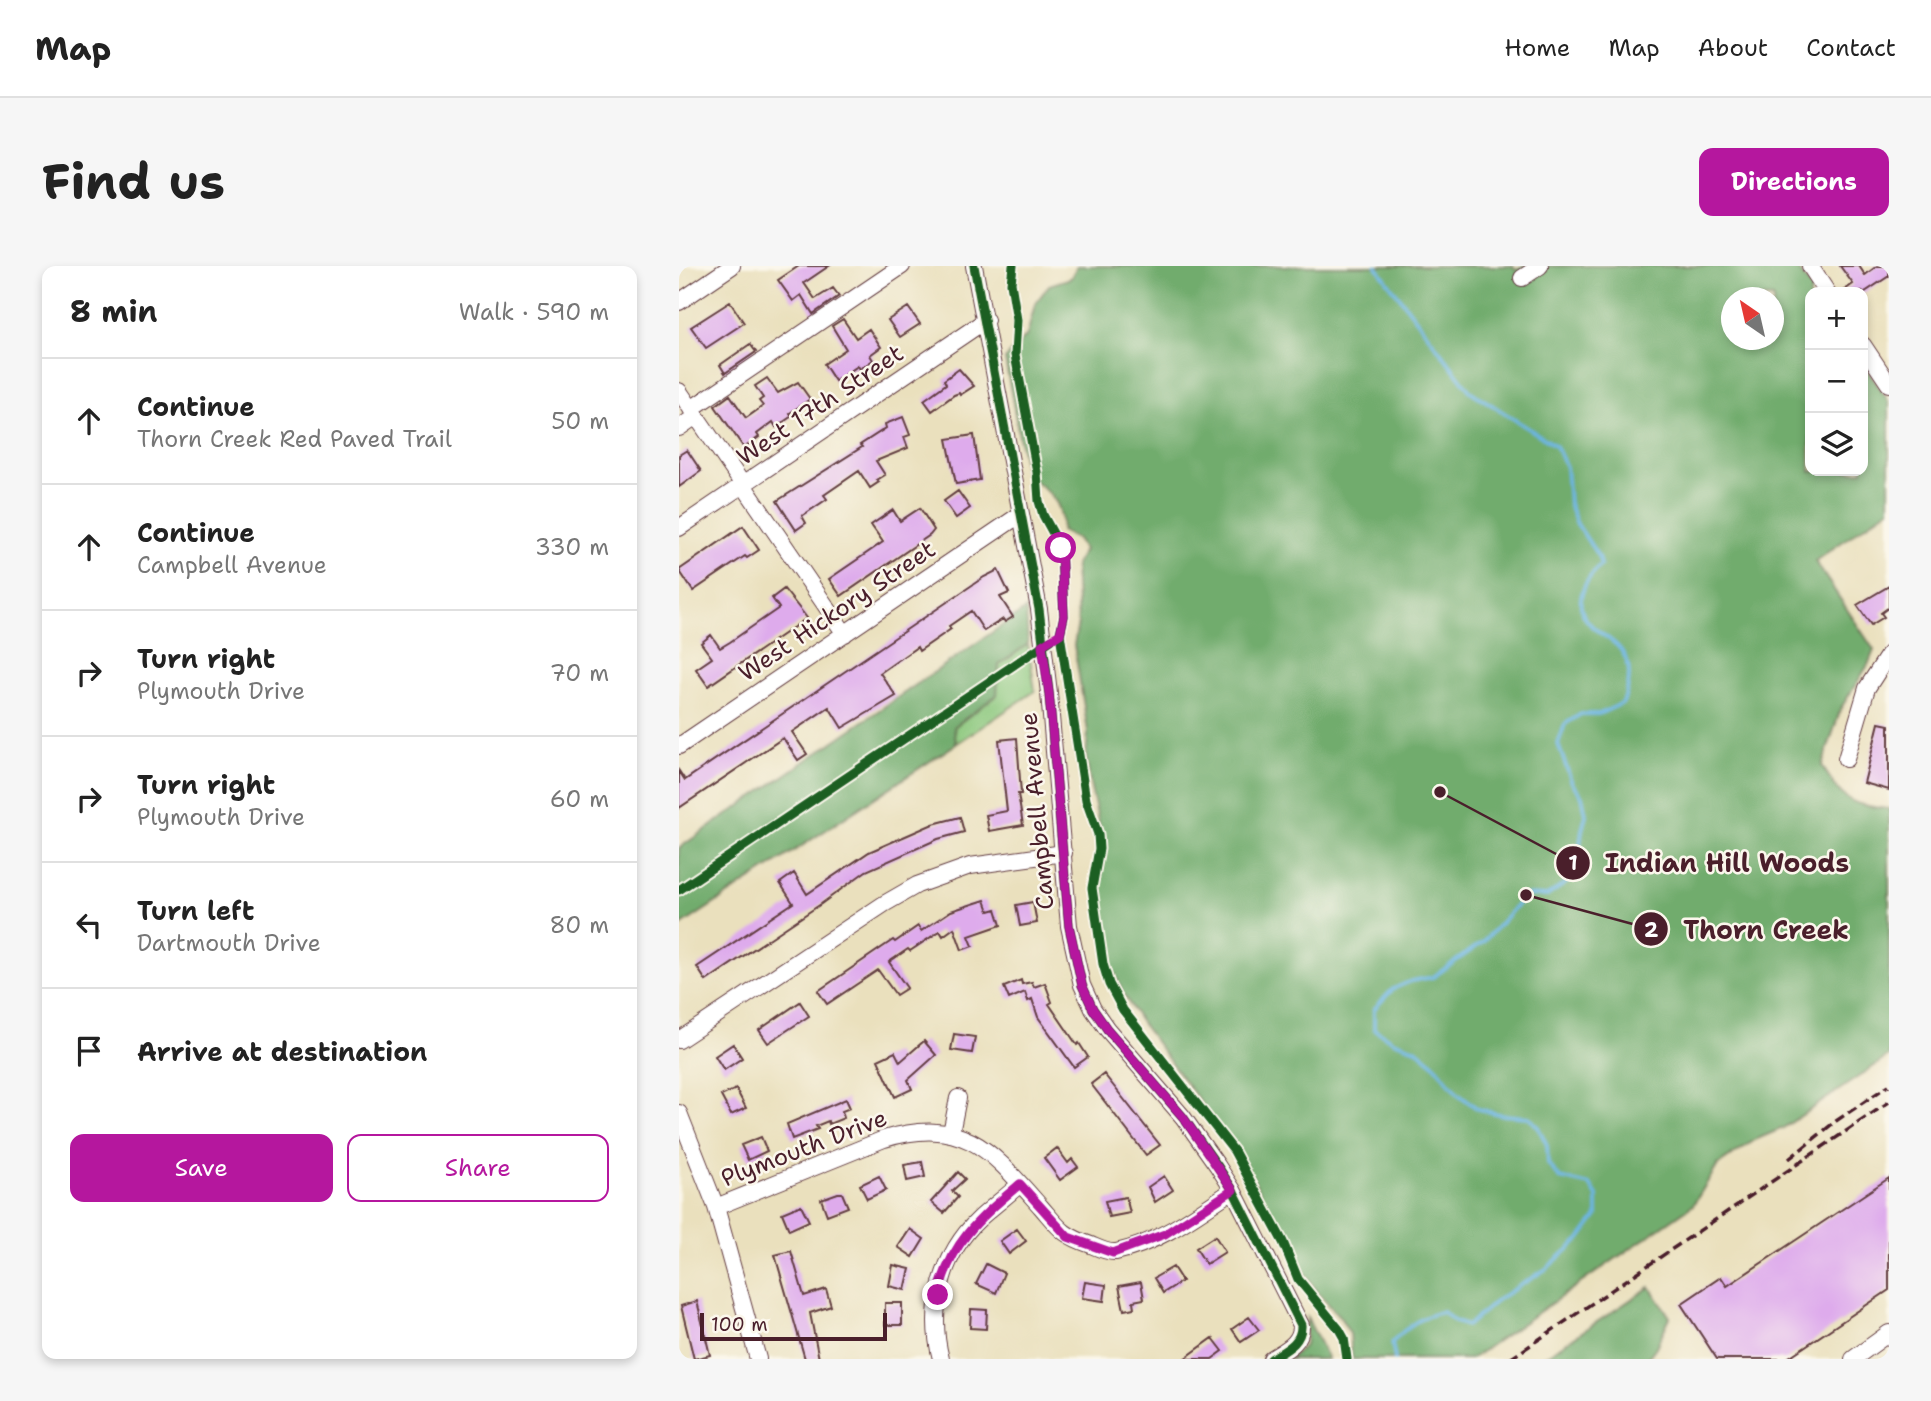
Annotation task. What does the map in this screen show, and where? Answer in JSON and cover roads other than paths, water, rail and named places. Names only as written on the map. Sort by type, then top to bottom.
[{"type":"street","points":[[679,302],[732,266]]},
{"type":"street","points":[[679,428],[694,412],[902,266]]},
{"type":"street","name":"Campbell Avenue","points":[[974,266],[1038,609],[1049,693],[1069,926],[1082,985],[1093,1009],[1107,1029],[1183,1117],[1233,1190],[1301,1325],[1296,1342],[1271,1359]]},
{"type":"street","points":[[1522,278],[1539,266]]},
{"type":"street","points":[[1810,266],[1824,287]]},
{"type":"street","name":"West 17th Street","points":[[679,528],[986,320]]},
{"type":"street","points":[[1866,350],[1889,384]]},
{"type":"street","points":[[679,391],[845,634]]},
{"type":"street","name":"West Hickory Street","points":[[679,746],[1021,514]]},
{"type":"street","points":[[1846,759],[1867,688],[1889,654]]},
{"type":"street","points":[[679,1040],[917,885],[969,866],[1064,853]]},
{"type":"street","points":[[951,1133],[958,1098]]},
{"type":"street","points":[[679,1113],[716,1207],[758,1359]]},
{"type":"street","name":"Plymouth Drive","points":[[716,1207],[884,1139],[903,1133],[929,1131],[951,1133],[990,1152],[1068,1237],[1113,1253],[1165,1234],[1233,1190]]},
{"type":"street","points":[[941,1359],[936,1313],[942,1277],[949,1261],[956,1247],[978,1220],[1020,1184]]},
{"type":"street","points":[[1853,1359],[1889,1333]]},
{"type":"waterway","points":[[1376,266],[1470,391],[1556,446],[1566,467],[1569,504],[1577,524],[1601,565],[1590,577],[1583,592],[1583,615],[1594,628],[1621,650],[1629,675],[1623,703],[1599,714],[1581,714],[1565,724],[1558,744],[1572,783],[1582,796],[1586,815],[1576,876],[1547,896],[1526,895],[1483,942],[1433,977],[1411,981],[1393,989],[1374,1009],[1374,1029],[1393,1041],[1416,1049],[1434,1064],[1458,1094],[1478,1109],[1529,1117],[1538,1127],[1547,1145],[1548,1164],[1560,1178],[1590,1185],[1597,1196],[1597,1216],[1580,1239],[1546,1269],[1497,1300],[1467,1326],[1455,1322],[1443,1312],[1421,1319],[1409,1327],[1392,1343],[1395,1359]]},
{"type":"railway","points":[[1789,1159],[1836,1121],[1889,1085]]},
{"type":"railway","points":[[1510,1359],[1889,1102]]},
{"type":"place","name":"Indian Hill Woods","points":[[1440,792]]},
{"type":"place","name":"Thorn Creek","points":[[1526,895]]}]
